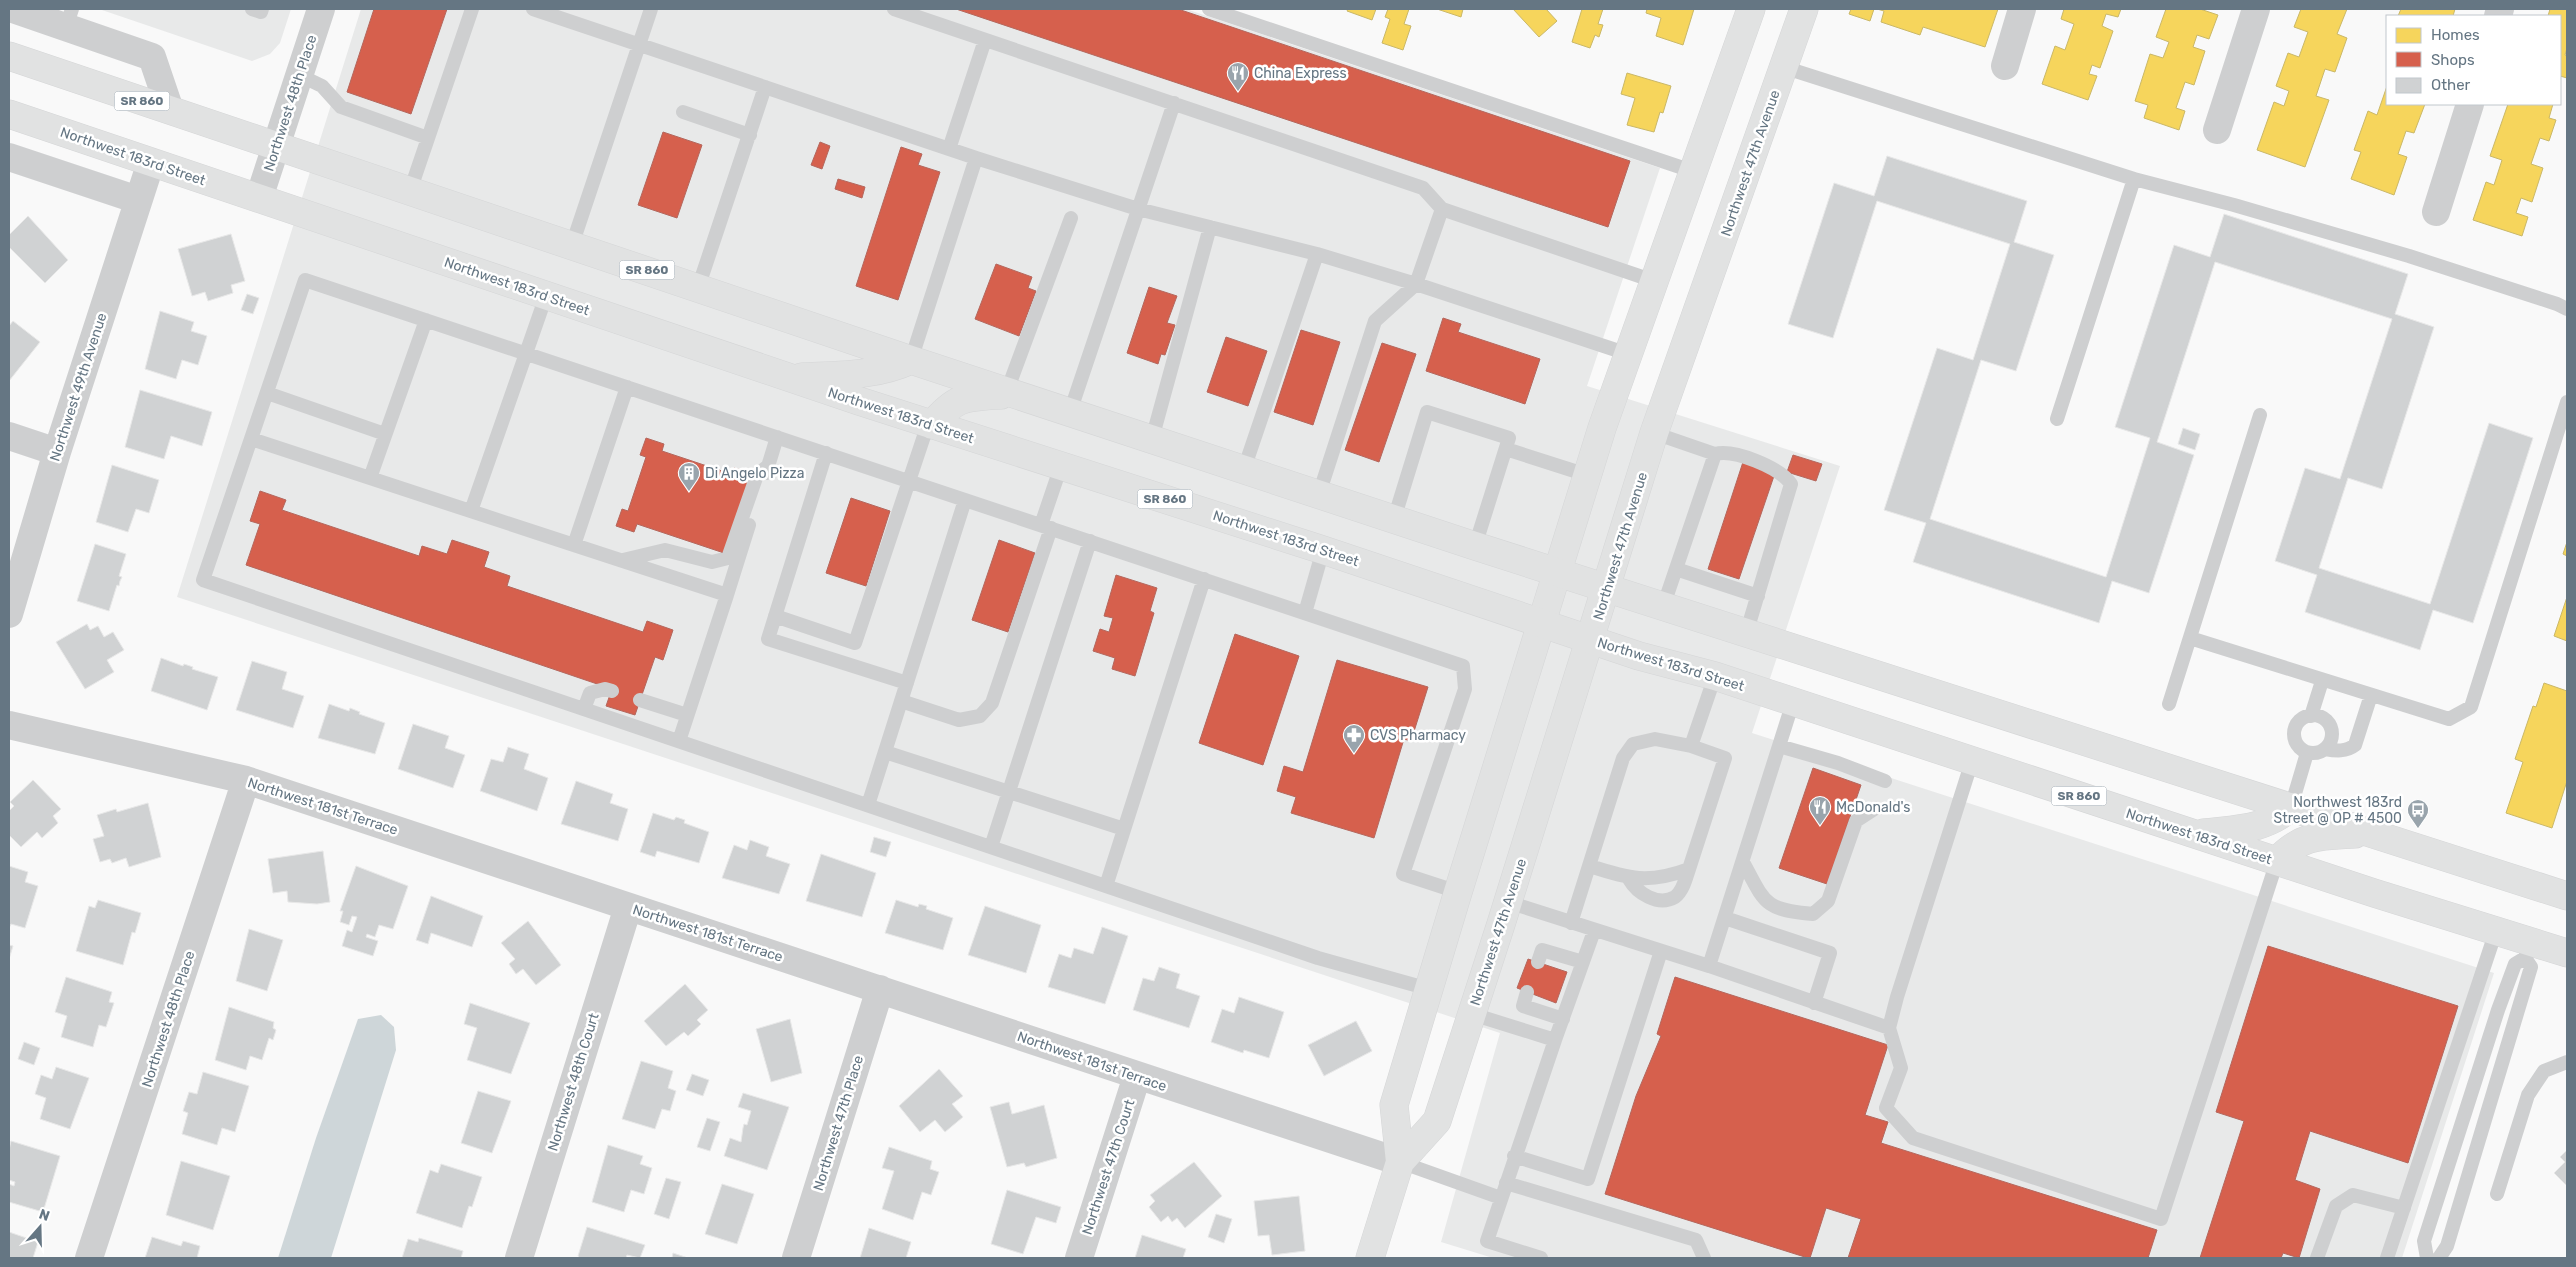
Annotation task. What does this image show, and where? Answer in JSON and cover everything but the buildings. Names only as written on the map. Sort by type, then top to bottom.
[{"type":"main road","name":"Northwest 47th Avenue","points":[[1370,1258],[1400,1162],[1394,1105],[1428,989],[1587,475],[1692,171],[1751,9]]},
{"type":"main road","name":"Northwest 47th Avenue","points":[[1400,1162],[1437,1121],[1591,640],[1654,433],[1804,9]]},
{"type":"main road","name":"SR 860","points":[[9,56],[911,360],[1475,546],[2567,896]]},
{"type":"main road","name":"Northwest 183rd Street","points":[[9,114],[788,378],[1323,550],[1639,656],[1715,676],[2496,931],[2527,950],[2567,953]]},
{"type":"main road","points":[[788,378],[868,373],[892,368],[911,360]]},
{"type":"main road","points":[[930,424],[947,407],[966,397],[1012,393]]},
{"type":"main road","points":[[2195,834],[2258,826],[2277,820],[2291,807]]},
{"type":"main road","points":[[2277,861],[2288,849],[2310,837],[2372,833]]},
{"type":"street","points":[[13,9],[69,18],[152,57],[170,110]]},
{"type":"street","name":"Northwest 48th Place","points":[[259,198],[321,9]]},
{"type":"street","points":[[2005,66],[2022,9]]},
{"type":"street","points":[[2218,130],[2256,9]]},
{"type":"street","points":[[2436,212],[2470,105]]},
{"type":"street","points":[[9,157],[138,200]]},
{"type":"street","name":"Northwest 49th Avenue","points":[[9,614],[57,452],[151,162]]},
{"type":"street","points":[[9,436],[57,452]]},
{"type":"street","name":"Northwest 181st Terrace","points":[[9,725],[246,780],[1400,1162]]},
{"type":"street","name":"Northwest 48th Place","points":[[90,1258],[246,780]]},
{"type":"street","name":"Northwest 48th Court","points":[[519,1258],[628,907]]},
{"type":"street","name":"Northwest 47th Place","points":[[796,1258],[880,989]]},
{"type":"street","name":"Northwest 47th Court","points":[[1079,1258],[1137,1076]]},
{"type":"lane","points":[[252,9],[261,12],[262,9]]},
{"type":"lane","points":[[410,191],[472,9]]},
{"type":"lane","points":[[533,9],[976,158],[1138,209],[1317,254],[1416,284],[1628,354]]},
{"type":"lane","points":[[572,245],[651,9]]},
{"type":"lane","points":[[894,9],[1423,188],[1442,209],[1654,280]]},
{"type":"lane","points":[[1209,9],[1692,171]]},
{"type":"lane","points":[[949,149],[986,40]]},
{"type":"lane","points":[[1784,68],[2134,178],[2409,256],[2557,304],[2567,309]]},
{"type":"lane","points":[[299,75],[322,86],[341,107],[428,138]]},
{"type":"lane","points":[[698,288],[766,87]]},
{"type":"lane","points":[[1070,412],[1174,103]]},
{"type":"lane","points":[[683,112],[750,135]]},
{"type":"lane","points":[[911,360],[976,158]]},
{"type":"lane","points":[[2057,418],[2134,178]]},
{"type":"lane","points":[[1319,494],[1375,321],[1416,284],[1442,209]]},
{"type":"lane","points":[[1012,393],[1071,218]]},
{"type":"lane","points":[[1152,439],[1210,227]]},
{"type":"lane","points":[[1244,469],[1317,254]]},
{"type":"lane","points":[[1428,989],[1318,958],[203,580],[305,280],[1463,666],[1465,689],[1403,874],[1458,892]]},
{"type":"lane","points":[[471,511],[546,296]]},
{"type":"lane","points":[[370,478],[426,320]]},
{"type":"lane","points":[[574,545],[627,387]]},
{"type":"lane","points":[[267,393],[385,434]]},
{"type":"lane","points":[[2190,638],[2322,681],[2450,719],[2471,706],[2567,402]]},
{"type":"lane","points":[[1394,519],[1427,412],[1509,438],[1475,546]]},
{"type":"lane","points":[[2169,704],[2260,415]]},
{"type":"lane","points":[[775,616],[854,643],[930,424]]},
{"type":"lane","points":[[1654,433],[1715,454],[1724,452],[1775,468],[1791,484],[1746,634]]},
{"type":"lane","points":[[679,741],[777,437]]},
{"type":"lane","points":[[251,439],[727,595]]},
{"type":"lane","points":[[1506,449],[1587,475]]},
{"type":"lane","points":[[826,454],[768,639],[906,683]]},
{"type":"lane","points":[[1663,607],[1715,454]]},
{"type":"lane","points":[[622,560],[665,550],[712,562],[728,558],[757,475],[768,466]]},
{"type":"lane","points":[[901,701],[959,720],[980,716],[992,702],[1046,527],[1061,466]]},
{"type":"lane","points":[[868,805],[965,500]]},
{"type":"lane","points":[[991,847],[1090,541]]},
{"type":"lane","points":[[1305,613],[1323,550]]},
{"type":"lane","points":[[1676,569],[1758,596]]},
{"type":"lane","points":[[1106,886],[1204,579]]},
{"type":"lane","points":[[1691,746],[1715,676]]},
{"type":"lane","points":[[2311,716],[2322,681]]},
{"type":"lane","points":[[584,709],[590,693],[605,689],[612,691]]},
{"type":"lane","points":[[2325,749],[2332,738],[2330,726],[2321,717],[2311,716],[2298,722],[2294,733],[2297,745],[2307,753],[2313,754],[2325,749],[2337,751],[2350,748],[2355,745],[2370,695]]},
{"type":"lane","points":[[640,700],[687,715]]},
{"type":"lane","points":[[1709,966],[1793,702]]},
{"type":"lane","points":[[1571,923],[1623,758],[1633,744],[1655,739],[1691,746],[1725,758],[1690,869],[1682,888],[1676,896],[1667,900],[1655,899],[1638,893],[1629,879]]},
{"type":"lane","points":[[1779,746],[1838,763],[1885,781]]},
{"type":"lane","points":[[885,752],[1124,829]]},
{"type":"lane","points":[[2291,807],[2307,753]]},
{"type":"lane","points":[[1972,760],[1897,997],[1890,1028],[1900,1068],[1886,1108],[1913,1138],[2161,1219],[2277,861]]},
{"type":"lane","points":[[1743,862],[1762,899],[1783,912],[1813,914],[1828,900],[1856,821],[1876,808]]},
{"type":"lane","points":[[1590,866],[1629,879],[1656,878],[1690,869]]},
{"type":"lane","points":[[1508,902],[1594,931],[1709,966],[1890,1028]]},
{"type":"lane","points":[[1725,918],[1830,953],[1814,1003]]},
{"type":"lane","points":[[1541,1258],[1488,1242],[1514,1156],[1594,931]]},
{"type":"lane","points":[[2387,1258],[2496,931]]},
{"type":"lane","points":[[1538,962],[1542,950],[1583,962]]},
{"type":"lane","points":[[2427,1258],[2424,1240],[2498,1010],[2515,964],[2527,950]]},
{"type":"lane","points":[[2439,1258],[2447,1246],[2531,967],[2527,950]]},
{"type":"lane","points":[[1514,1156],[1588,1180],[1661,952]]},
{"type":"lane","points":[[1527,992],[1523,1006],[1563,1019]]},
{"type":"lane","points":[[1472,1014],[1555,1040]]},
{"type":"lane","points":[[2497,1194],[2528,1095],[2544,1071],[2567,1062]]},
{"type":"lane","points":[[1400,1162],[1501,1198]]},
{"type":"lane","points":[[1506,1183],[1696,1240],[1704,1258]]},
{"type":"lane","points":[[2318,1258],[2336,1206],[2353,1195],[2404,1208]]},
{"type":"shaded area","points":[[99,9],[291,9],[280,43],[270,54],[252,61]]},
{"type":"shaded area","points":[[361,9],[1186,9],[1660,168],[1587,386],[1840,466],[1752,733],[2494,973],[2402,1258],[1493,1258],[1441,1242],[1500,1033],[177,597]]},
{"type":"shaded area","points":[[381,1015],[394,1027],[396,1050],[331,1258],[278,1258],[316,1138],[358,1019]]},
{"type":"place","name":"China Express","points":[[1238,92]]},
{"type":"place","name":"Di Angelo Pizza","points":[[689,492]]},
{"type":"place","name":"CVS Pharmacy","points":[[1354,754]]},
{"type":"place","name":"McDonald's","points":[[1820,826]]},
{"type":"place","name":"Northwest 183rd Street @ OP # 4500","points":[[2418,829]]}]
